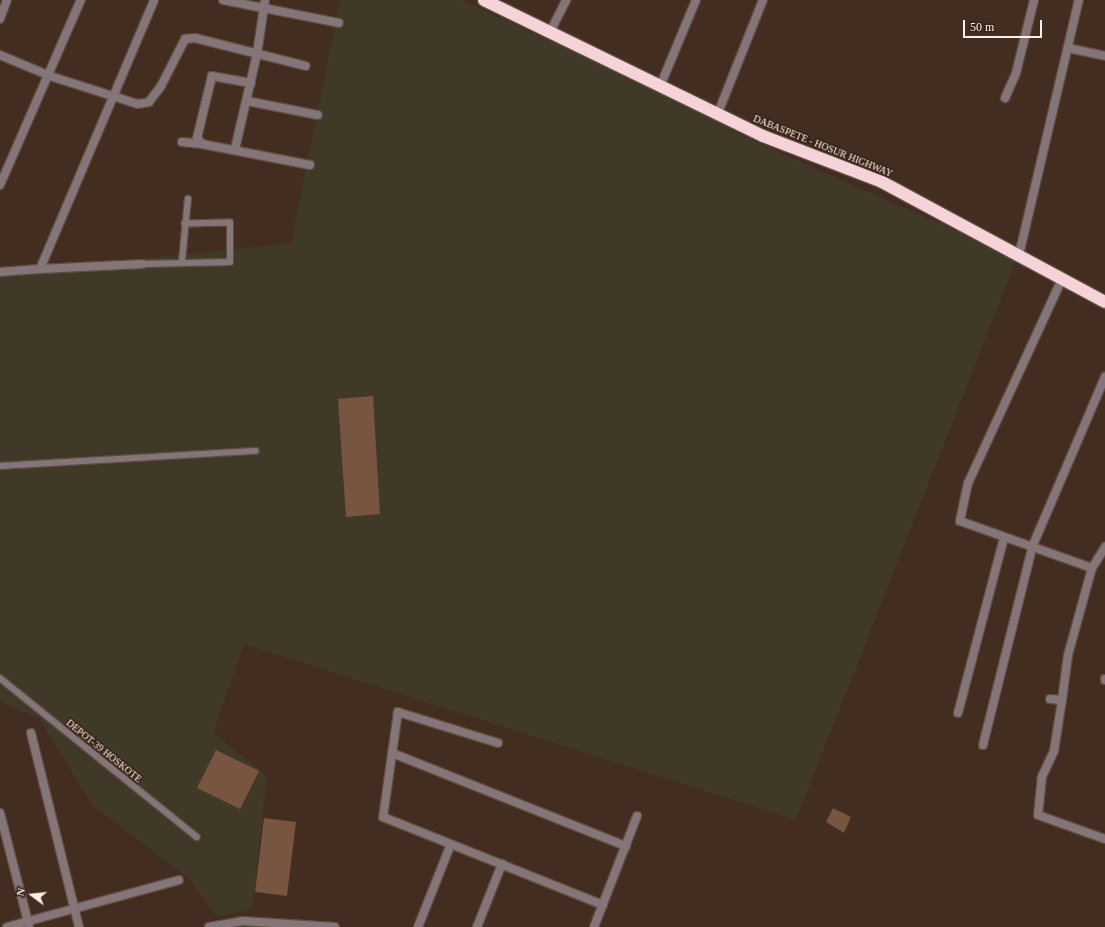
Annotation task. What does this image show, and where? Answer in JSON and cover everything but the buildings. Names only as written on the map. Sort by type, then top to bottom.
[{"type":"highway","name":"DABASPETE - HOSUR HIGHWAY","points":[[484,0],[661,84],[718,114],[805,154],[882,182],[1105,302]]},
{"type":"street","points":[[0,19],[7,0]]},
{"type":"street","points":[[0,185],[50,76],[81,0]]},
{"type":"street","points":[[40,269],[116,96],[154,0]]},
{"type":"street","points":[[223,0],[339,23]]},
{"type":"street","points":[[236,149],[257,54],[265,0]]},
{"type":"street","points":[[550,32],[566,0]]},
{"type":"street","points":[[661,84],[696,0]]},
{"type":"street","points":[[718,114],[763,0]]},
{"type":"street","points":[[1005,98],[1016,73],[1034,0]]},
{"type":"street","points":[[1019,255],[1079,0]]},
{"type":"street","points":[[0,55],[50,76],[138,104],[149,102],[171,72],[185,39],[195,38],[306,66]]},
{"type":"street","points":[[1068,48],[1105,56]]},
{"type":"street","points":[[202,144],[197,138],[209,80],[212,76],[251,83]]},
{"type":"street","points":[[247,101],[318,116]]},
{"type":"street","points":[[182,142],[236,149],[310,166]]},
{"type":"street","points":[[0,272],[143,264]]},
{"type":"street","points":[[1062,279],[968,483],[960,521],[1004,538],[1033,545],[1092,568]]},
{"type":"street","points":[[983,745],[1033,545],[1105,377]]},
{"type":"street","points":[[958,713],[1004,538]]},
{"type":"street","points":[[1105,547],[1092,568],[1068,656],[1054,751],[1042,777],[1038,815],[1105,839]]},
{"type":"street","points":[[1050,699],[1062,700]]},
{"type":"street","points":[[498,743],[398,712],[383,816],[603,905]]},
{"type":"street","points":[[32,733],[79,927]]},
{"type":"street","points":[[392,753],[626,846]]},
{"type":"street","points":[[0,813],[29,924]]},
{"type":"street","points":[[594,927],[637,816]]},
{"type":"street","points":[[418,927],[451,844]]},
{"type":"street","points":[[477,927],[502,864]]},
{"type":"street","points":[[6,927],[29,924],[179,880]]},
{"type":"street","points":[[209,927],[242,922],[335,927]]},
{"type":"lane","points":[[182,261],[188,199]]},
{"type":"lane","points":[[143,264],[182,261],[230,262],[233,257],[230,223],[185,224]]},
{"type":"lane","points":[[0,466],[256,451]]},
{"type":"lane","name":"DEPOT-39 HOSKOTE","points":[[0,678],[197,837]]},
{"type":"shaded area","points":[[340,0],[461,0],[689,105],[743,136],[1017,258],[796,820],[244,644],[213,733],[267,776],[252,909],[217,917],[188,878],[92,805],[39,718],[0,702],[0,274],[291,243]]}]
